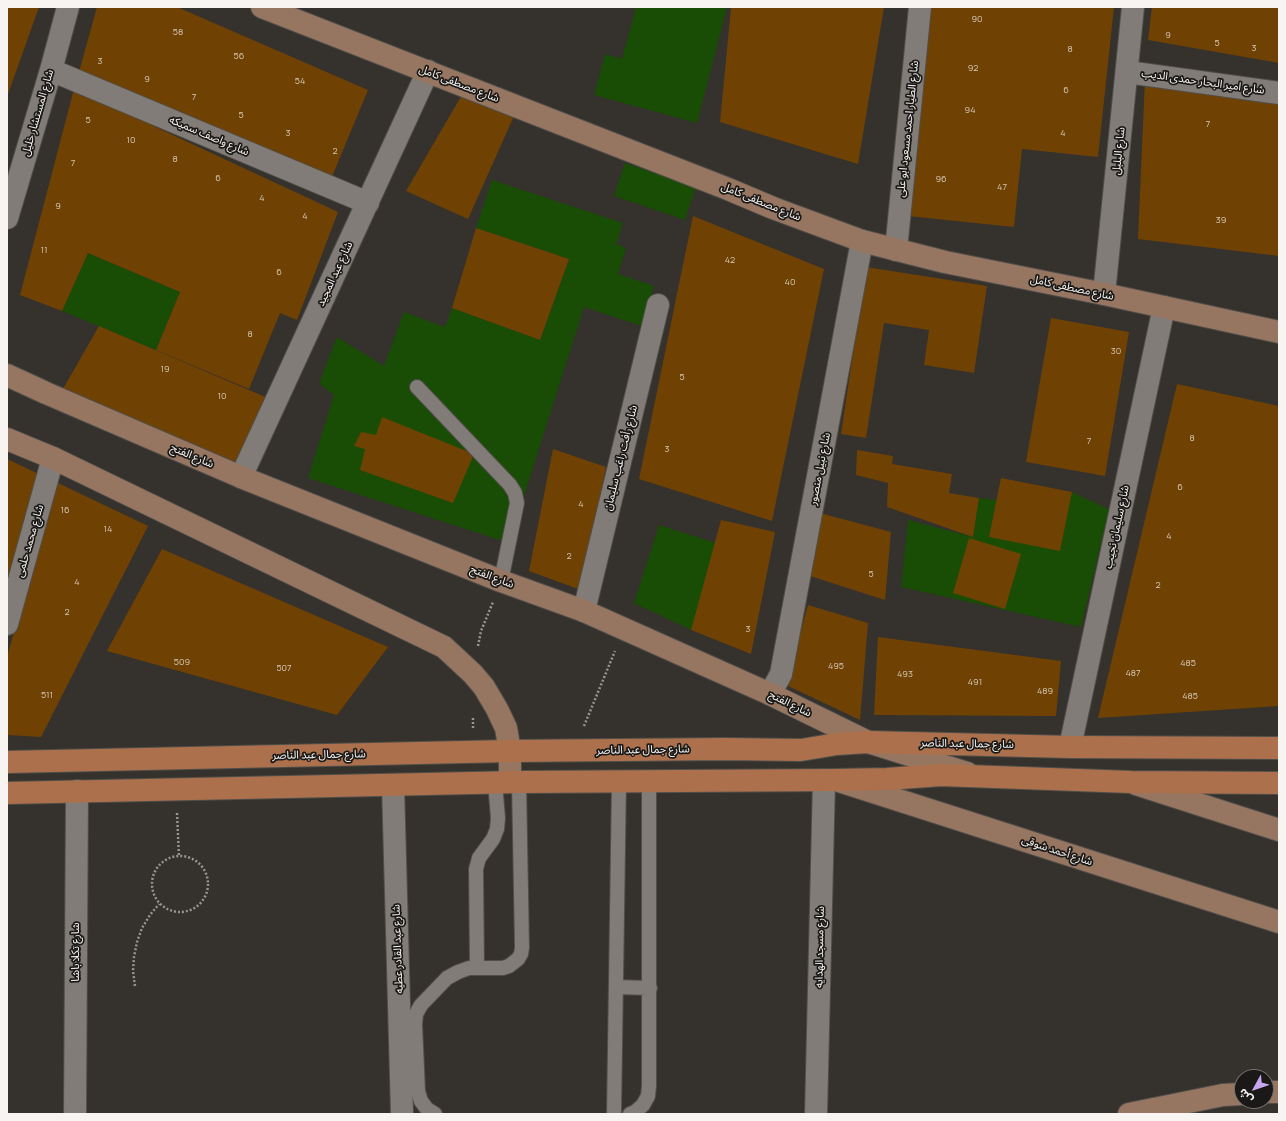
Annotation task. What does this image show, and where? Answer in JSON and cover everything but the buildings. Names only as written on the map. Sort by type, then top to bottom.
[{"type":"main road","name":"شارع جمال عبد الناصر","points":[[7,762],[510,751],[761,748],[801,750],[837,744],[868,742],[1070,747],[1279,748]]},
{"type":"main road","points":[[7,792],[508,782],[887,779],[941,775],[1131,782],[1279,783]]},
{"type":"street","name":"شارع المستشار خليل","points":[[7,218],[68,7]]},
{"type":"street","name":"شارع مصطفى كامل","points":[[262,7],[299,14],[428,71],[773,208],[862,241],[945,262],[1104,294],[1279,332]]},
{"type":"street","name":"شارع الطيار احمد مسعود ابو على","points":[[896,250],[920,7]]},
{"type":"street","name":"شارع البلبل","points":[[1104,294],[1133,7]]},
{"type":"street","name":"شارع واصف سميكه","points":[[51,70],[368,203]]},
{"type":"street","name":"شارع عبد المجيد","points":[[241,477],[428,71]]},
{"type":"street","name":"شارع امير البحار حمدى الديب","points":[[1127,72],[1279,93]]},
{"type":"street","name":"شارع نبيل منصور","points":[[770,694],[781,674],[862,241]]},
{"type":"street","name":"شارع رأفت راغب سليمان","points":[[584,612],[658,305]]},
{"type":"street","name":"شارع سليمان نجيب","points":[[1070,747],[1164,307]]},
{"type":"street","name":"شارع الفتح","points":[[7,374],[46,393],[241,477],[625,629],[770,694],[868,742],[978,777]]},
{"type":"street","points":[[7,439],[53,458],[444,647],[473,674],[484,687],[497,708],[506,728],[510,751],[508,782]]},
{"type":"street","name":"شارع محمد حلمى","points":[[7,624],[53,458]]},
{"type":"street","name":"شارع أحمد شوقى","points":[[829,780],[1279,922]]},
{"type":"street","name":"شارع مسجد الهدايه","points":[[816,1114],[829,780]]},
{"type":"street","points":[[1131,782],[1279,830]]},
{"type":"street","name":"شارع عبد القادر عطيه","points":[[393,784],[402,1114]]},
{"type":"street","name":"شارع تكلا باشا","points":[[75,1114],[77,791]]},
{"type":"street","points":[[1129,1114],[1222,1095],[1234,1094]]},
{"type":"lane","points":[[417,387],[510,485],[515,493],[517,503],[501,581]]},
{"type":"lane","points":[[614,1114],[619,781]]},
{"type":"lane","points":[[630,1114],[635,1112],[643,1105],[648,1096],[650,1086],[649,781]]},
{"type":"lane","points":[[477,968],[476,869],[479,858],[493,839],[497,829],[498,818],[508,782]]},
{"type":"lane","points":[[435,1114],[424,1105],[418,1091],[415,1024],[416,1014],[427,998],[447,978],[469,968],[509,966],[518,959],[521,954],[522,948],[508,782]]},
{"type":"lane","points":[[616,987],[650,988]]},
{"type":"path","points":[[574,751],[625,629]]},
{"type":"path","points":[[175,789],[180,856]]},
{"type":"path","points":[[180,856],[196,862],[203,869],[207,877],[208,887],[206,895],[200,903],[193,909],[185,912],[176,912],[159,904],[154,896],[152,887],[152,878],[162,863],[170,858],[180,856]]},
{"type":"path","points":[[135,986],[133,971],[137,942],[142,928],[159,904]]},
{"type":"green space","points":[[636,7],[727,7],[697,123],[594,95],[605,54],[622,59]]},
{"type":"green space","points":[[625,163],[696,187],[685,220],[614,196]]},
{"type":"green space","points":[[492,180],[623,223],[616,244],[626,248],[618,274],[654,286],[642,326],[584,307],[509,543],[308,478],[334,395],[319,383],[337,337],[384,366],[404,312],[445,327],[452,308],[540,340],[569,259],[476,228]]},
{"type":"green space","points":[[88,253],[180,292],[156,350],[62,311]]},
{"type":"green space","points":[[1072,492],[1109,509],[1081,627],[901,587],[908,520],[973,537],[979,498],[997,500]]},
{"type":"green space","points":[[659,525],[716,543],[691,630],[634,603]]}]
